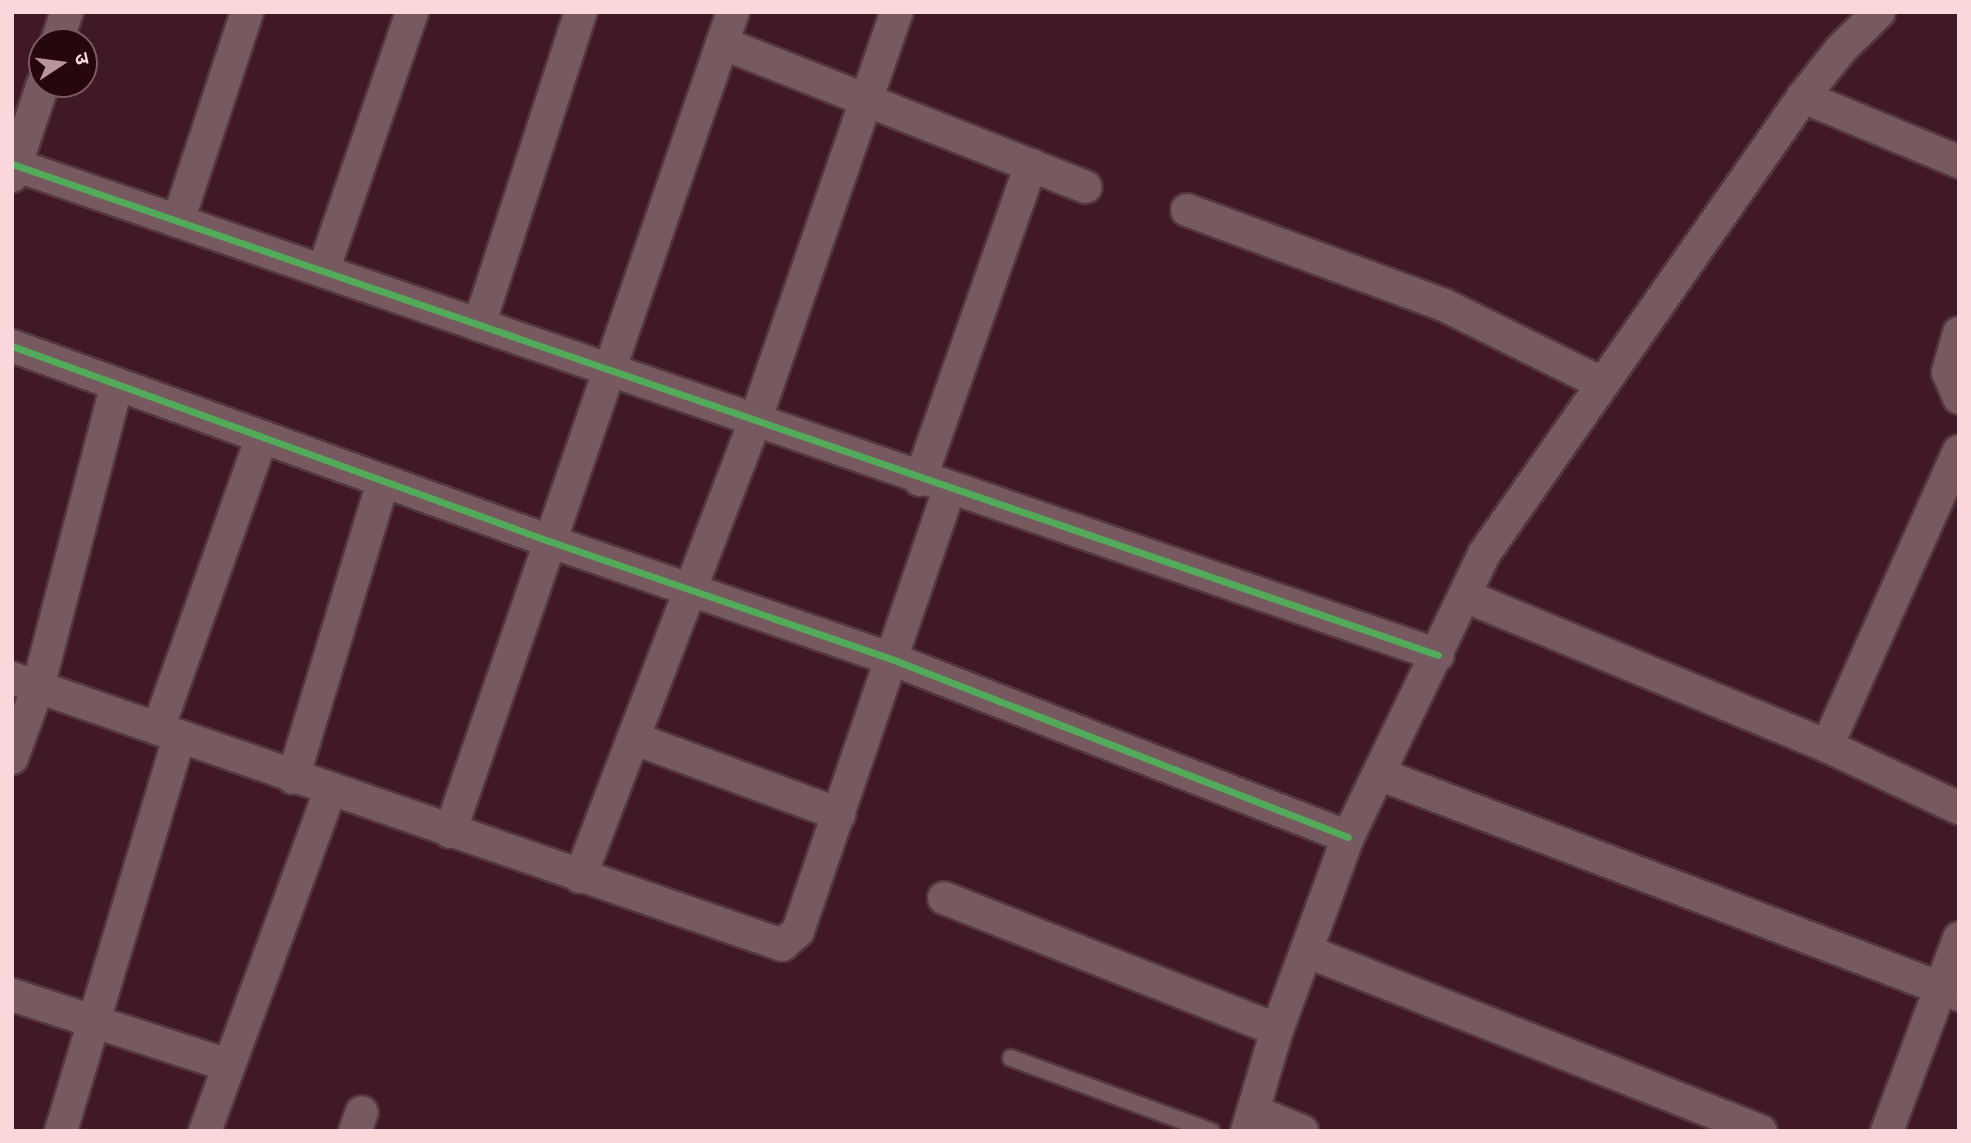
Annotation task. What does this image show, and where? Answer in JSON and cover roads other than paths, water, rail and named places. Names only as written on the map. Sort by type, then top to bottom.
[{"type":"street","points":[[177,221],[247,12]]},
{"type":"street","points":[[323,271],[412,12]]},
{"type":"street","points":[[479,325],[581,12]]},
{"type":"street","points":[[450,832],[733,12]]},
{"type":"street","points":[[580,877],[755,421],[897,12]]},
{"type":"street","points":[[1301,1131],[1250,1121],[1277,1030],[1348,837],[1438,655],[1484,554],[1527,485],[1803,97],[1841,49],[1879,12]]},
{"type":"street","points":[[722,43],[867,97],[1085,187]]},
{"type":"street","points":[[1803,97],[1959,162]]},
{"type":"street","points":[[38,98],[13,169],[177,221],[935,485],[1438,655]]},
{"type":"street","points":[[25,683],[768,943],[787,944],[798,931],[894,660],[935,485],[1031,165]]},
{"type":"street","points":[[1187,210],[1444,305],[1601,383]]},
{"type":"street","points":[[1959,333],[1948,372],[1959,398]]},
{"type":"street","points":[[12,346],[549,541],[894,660],[1348,837]]},
{"type":"street","points":[[12,758],[25,683],[117,384]]},
{"type":"street","points":[[61,1131],[94,1021],[168,734],[262,437]]},
{"type":"street","points":[[1827,746],[1959,451]]},
{"type":"street","points":[[293,778],[383,481]]},
{"type":"street","points":[[1465,596],[1827,746],[1959,808]]},
{"type":"street","points":[[633,738],[839,814]]},
{"type":"street","points":[[1380,774],[1948,991]]},
{"type":"street","points":[[205,1131],[330,790]]},
{"type":"street","points":[[944,898],[1277,1030]]},
{"type":"street","points":[[1887,1131],[1948,991],[1959,938]]},
{"type":"street","points":[[1306,951],[1761,1131]]},
{"type":"street","points":[[12,995],[228,1065]]},
{"type":"lane","points":[[1012,1058],[1210,1131]]}]
